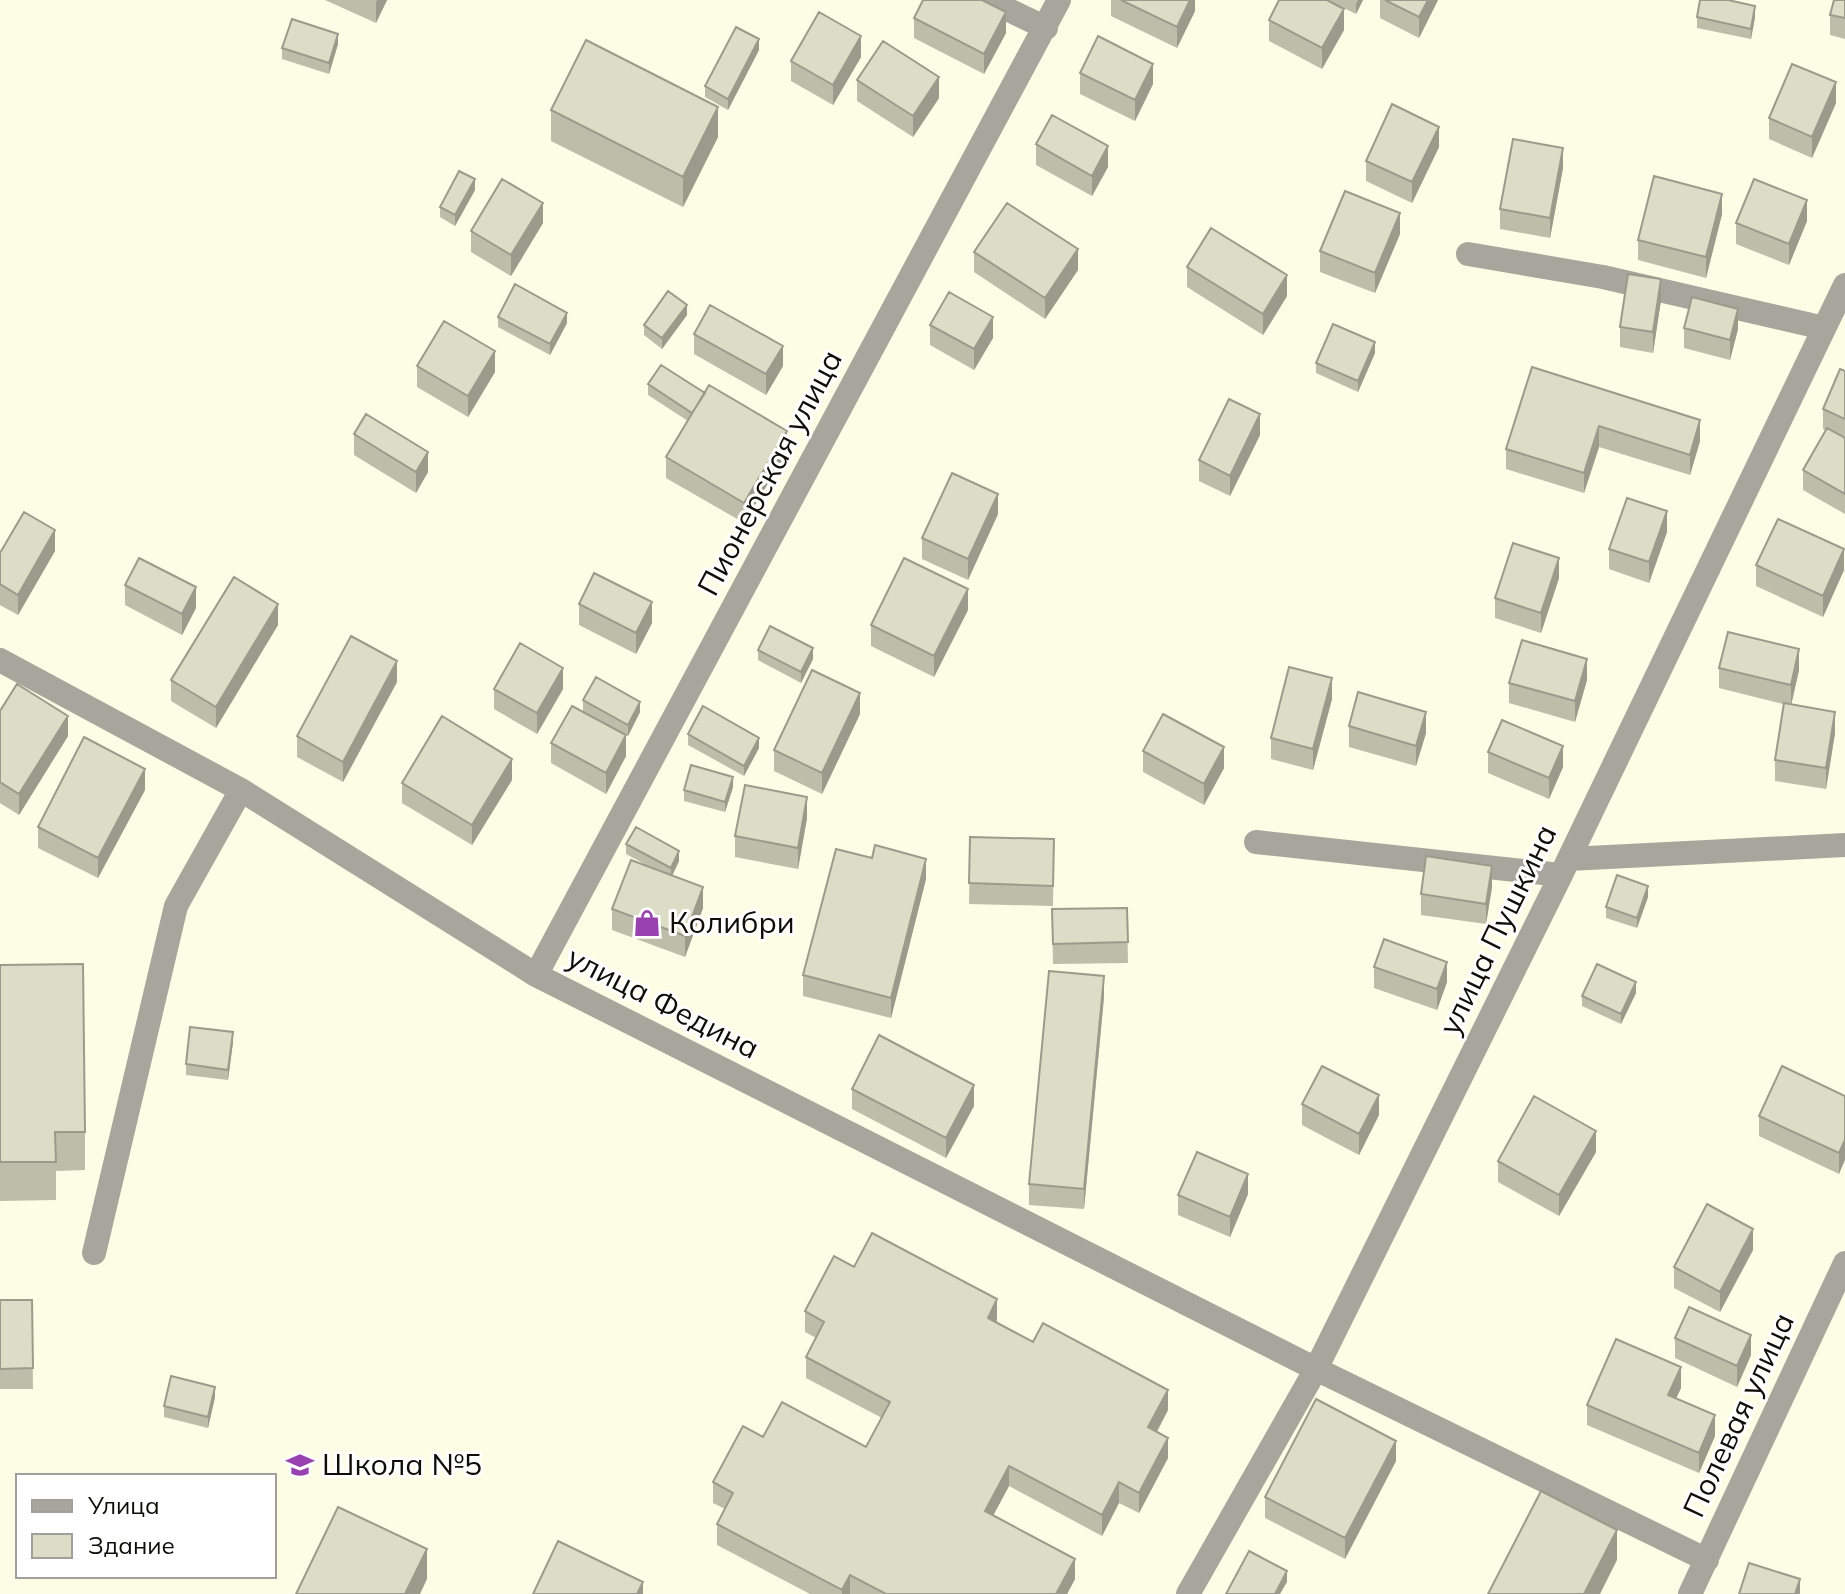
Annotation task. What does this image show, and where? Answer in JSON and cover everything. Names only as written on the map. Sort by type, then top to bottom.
[{"type":"street","points":[[988,0],[1046,28]]},
{"type":"street","name":"Пионерская улица","points":[[536,975],[1059,0]]},
{"type":"street","points":[[1468,254],[1603,277],[1824,328]]},
{"type":"street","name":"улица Пушкина","points":[[1188,1594],[1316,1369],[1565,867],[1845,285]]},
{"type":"street","name":"улица Федина","points":[[0,660],[241,790],[536,975],[1316,1369],[1707,1560]]},
{"type":"street","points":[[94,1253],[176,906],[241,790]]},
{"type":"street","points":[[1256,842],[1565,867],[1845,845]]},
{"type":"street","name":"Полевая улица","points":[[1690,1594],[1845,1263]]},
{"type":"building","points":[[923,0],[982,0],[1006,12],[984,54],[914,18]]},
{"type":"building","points":[[1121,0],[1190,0],[1177,27]]},
{"type":"building","points":[[1279,0],[1327,0],[1344,9],[1322,48],[1269,20]]},
{"type":"building","points":[[1385,0],[1428,0],[1419,17]]},
{"type":"building","points":[[1700,0],[1728,0],[1755,6],[1751,29],[1697,17]]},
{"type":"building","points":[[1834,0],[1845,0],[1845,18],[1830,15]]},
{"type":"building","points":[[819,12],[861,36],[833,85],[791,61]]},
{"type":"building","points":[[292,19],[338,34],[329,63],[282,48]]},
{"type":"building","points":[[736,27],[759,39],[728,99],[705,86]]},
{"type":"building","points":[[1098,36],[1153,64],[1135,100],[1080,73]]},
{"type":"building","points":[[586,40],[718,107],[683,177],[551,110]]},
{"type":"building","points":[[883,41],[939,77],[913,116],[857,80]]},
{"type":"building","points":[[1792,64],[1836,82],[1812,137],[1769,118]]},
{"type":"building","points":[[1392,104],[1439,127],[1412,182],[1366,161]]},
{"type":"building","points":[[1052,115],[1108,146],[1092,176],[1036,144]]},
{"type":"building","points":[[1513,139],[1563,148],[1550,218],[1500,209]]},
{"type":"building","points":[[459,171],[475,179],[455,215],[440,207]]},
{"type":"building","points":[[1654,176],[1722,194],[1706,257],[1638,240]]},
{"type":"building","points":[[502,179],[543,203],[511,255],[471,231]]},
{"type":"building","points":[[1754,179],[1807,200],[1789,244],[1736,223]]},
{"type":"building","points":[[1345,191],[1400,213],[1375,273],[1320,251]]},
{"type":"building","points":[[1007,203],[1078,249],[1045,298],[974,252]]},
{"type":"building","points":[[1211,228],[1287,275],[1263,314],[1187,267]]},
{"type":"building","points":[[1628,274],[1661,279],[1653,332],[1620,327]]},
{"type":"building","points":[[515,284],[567,313],[550,344],[498,317]]},
{"type":"building","points":[[668,291],[687,305],[662,338],[644,325]]},
{"type":"building","points":[[949,292],[993,317],[974,349],[930,325]]},
{"type":"building","points":[[1692,297],[1738,309],[1730,340],[1684,328]]},
{"type":"building","points":[[710,305],[783,346],[766,374],[694,334]]},
{"type":"building","points":[[444,321],[495,351],[468,396],[417,366]]},
{"type":"building","points":[[1333,324],[1375,342],[1358,381],[1316,363]]},
{"type":"building","points":[[661,365],[705,393],[692,413],[648,384]]},
{"type":"building","points":[[1532,367],[1700,420],[1690,455],[1599,426],[1584,473],[1506,449]]},
{"type":"building","points":[[1840,369],[1845,371],[1845,419],[1823,409]]},
{"type":"building","points":[[709,385],[787,431],[744,503],[666,457]]},
{"type":"building","points":[[1229,399],[1260,414],[1230,476],[1199,460]]},
{"type":"building","points":[[366,414],[428,452],[416,472],[354,434]]},
{"type":"building","points":[[1827,428],[1845,438],[1845,494],[1803,470]]},
{"type":"building","points":[[952,473],[998,494],[968,559],[922,538]]},
{"type":"building","points":[[1627,498],[1667,511],[1649,562],[1609,549]]},
{"type":"building","points":[[24,512],[55,530],[18,595],[0,584],[0,553]]},
{"type":"building","points":[[1778,519],[1844,549],[1823,596],[1756,565]]},
{"type":"building","points":[[1513,543],[1559,558],[1541,613],[1495,598]]},
{"type":"building","points":[[139,558],[196,587],[182,614],[125,585]]},
{"type":"building","points":[[904,558],[968,589],[934,656],[871,625]]},
{"type":"building","points":[[594,573],[652,602],[636,633],[579,604]]},
{"type":"building","points":[[234,577],[278,604],[216,707],[171,680]]},
{"type":"building","points":[[770,626],[813,648],[801,672],[758,650]]},
{"type":"building","points":[[1728,632],[1799,649],[1791,685],[1719,668]]},
{"type":"building","points":[[351,636],[397,661],[343,762],[297,736]]},
{"type":"building","points":[[1522,640],[1587,659],[1575,701],[1509,683]]},
{"type":"building","points":[[520,643],[563,668],[537,713],[494,689]]},
{"type":"building","points":[[1289,667],[1332,678],[1313,749],[1271,738]]},
{"type":"building","points":[[812,670],[860,693],[822,773],[774,750]]},
{"type":"building","points":[[596,677],[640,702],[628,725],[583,700]]},
{"type":"building","points":[[17,684],[68,716],[19,794],[0,782],[0,711]]},
{"type":"building","points":[[1358,692],[1426,712],[1416,746],[1349,726]]},
{"type":"building","points":[[1784,703],[1835,712],[1826,768],[1775,760]]},
{"type":"building","points":[[572,706],[626,735],[606,773],[551,743]]},
{"type":"building","points":[[703,706],[759,738],[744,766],[688,734]]},
{"type":"building","points":[[1163,714],[1224,747],[1204,784],[1143,751]]},
{"type":"building","points":[[442,716],[512,759],[472,825],[402,783]]},
{"type":"building","points":[[1502,720],[1563,746],[1549,778],[1488,752]]},
{"type":"building","points":[[84,737],[145,769],[98,858],[38,827]]},
{"type":"building","points":[[691,765],[733,777],[725,802],[684,790]]},
{"type":"building","points":[[745,785],[807,797],[798,848],[735,836]]},
{"type":"building","points":[[636,827],[679,851],[671,868],[626,844]]},
{"type":"building","points":[[970,837],[1054,839],[1053,886],[969,883]]},
{"type":"building","points":[[875,845],[926,859],[891,998],[803,975],[836,849],[872,858]]},
{"type":"building","points":[[1426,856],[1492,866],[1486,904],[1421,894]]},
{"type":"building","points":[[631,860],[703,887],[685,936],[612,909]]},
{"type":"building","points":[[1617,875],[1648,886],[1637,918],[1606,907]]},
{"type":"building","points":[[1127,908],[1128,942],[1053,944],[1052,909]]},
{"type":"building","points":[[1384,939],[1447,962],[1437,989],[1374,967]]},
{"type":"building","points":[[83,964],[85,1132],[55,1132],[56,1162],[0,1162],[0,965]]},
{"type":"building","points":[[1597,964],[1636,982],[1621,1014],[1582,996]]},
{"type":"building","points":[[1049,971],[1104,976],[1084,1189],[1029,1184]]},
{"type":"building","points":[[190,1027],[233,1032],[228,1070],[186,1064]]},
{"type":"building","points":[[879,1035],[974,1085],[946,1138],[852,1089]]},
{"type":"building","points":[[1322,1066],[1379,1095],[1359,1134],[1302,1104]]},
{"type":"building","points":[[1782,1066],[1845,1096],[1845,1140],[1839,1153],[1759,1116]]},
{"type":"building","points":[[1534,1096],[1596,1131],[1559,1195],[1498,1161]]},
{"type":"building","points":[[1197,1152],[1248,1174],[1230,1217],[1178,1195]]},
{"type":"building","points":[[1707,1204],[1753,1229],[1720,1292],[1674,1267]]},
{"type":"building","points":[[872,1233],[997,1299],[988,1318],[1033,1342],[1043,1323],[1168,1390],[1148,1427],[1168,1438],[1139,1493],[1119,1482],[1102,1515],[1009,1466],[985,1511],[1075,1559],[1056,1594],[886,1594],[850,1575],[842,1590],[717,1524],[733,1493],[713,1482],[743,1426],[763,1437],[782,1402],[866,1447],[890,1402],[806,1357],[824,1322],[805,1311],[834,1256],[854,1267]]},
{"type":"building","points":[[0,1300],[32,1300],[33,1368],[0,1369]]},
{"type":"building","points":[[1689,1307],[1751,1335],[1737,1366],[1675,1338]]},
{"type":"building","points":[[1616,1339],[1681,1367],[1668,1395],[1715,1415],[1699,1453],[1587,1405]]},
{"type":"building","points":[[171,1376],[215,1387],[208,1417],[164,1406]]},
{"type":"building","points":[[1316,1399],[1396,1441],[1345,1538],[1265,1497]]},
{"type":"building","points":[[1541,1491],[1617,1530],[1584,1594],[1488,1594]]},
{"type":"building","points":[[338,1507],[427,1549],[405,1594],[296,1594]]},
{"type":"building","points":[[558,1541],[643,1582],[637,1594],[533,1594]]},
{"type":"building","points":[[1249,1551],[1287,1571],[1275,1594],[1226,1594]]},
{"type":"building","points":[[1749,1563],[1800,1579],[1795,1594],[1739,1594]]},
{"type":"place","name":"Колибри","points":[[647,923]]},
{"type":"place","name":"Школа №5","points":[[300,1465]]}]
